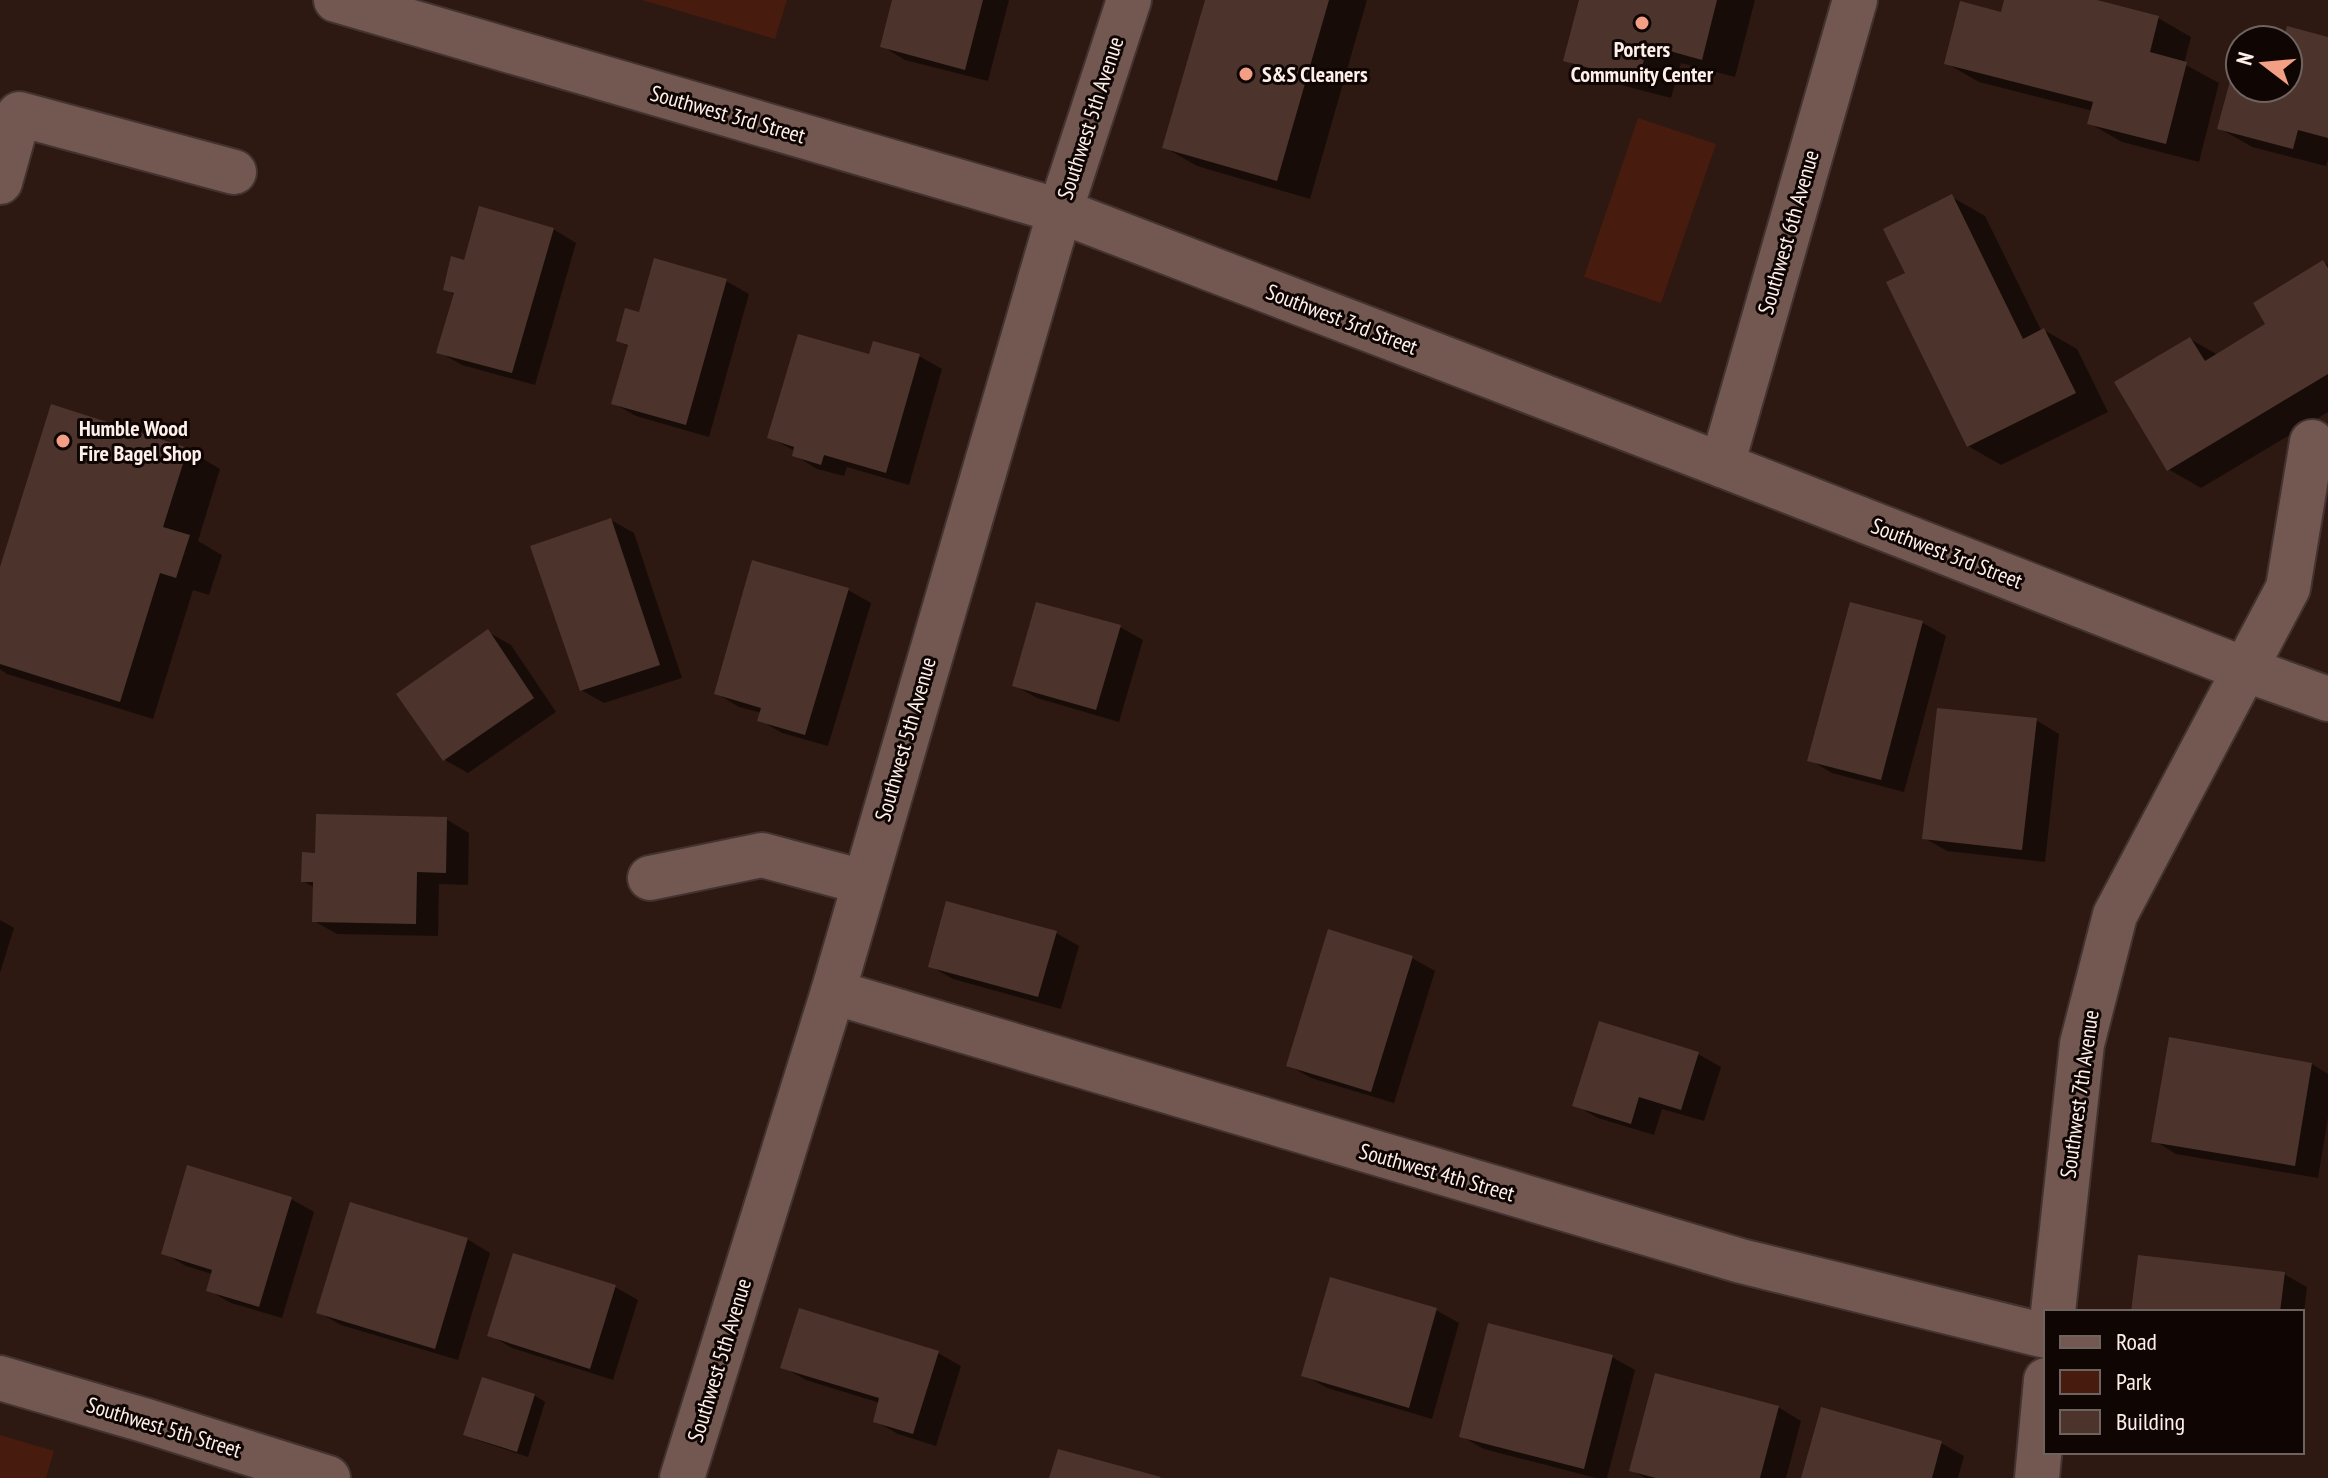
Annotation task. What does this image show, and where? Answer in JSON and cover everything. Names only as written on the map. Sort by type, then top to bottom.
[{"type":"street","name":"Southwest 3rd Street","points":[[336,0],[1060,211],[2328,699]]},
{"type":"street","name":"Southwest 5th Avenue","points":[[682,1478],[833,992],[1060,211],[1129,0]]},
{"type":"street","name":"Southwest 6th Avenue","points":[[1722,465],[1855,0]]},
{"type":"street","points":[[0,182],[19,114],[234,172]]},
{"type":"street","name":"Southwest 7th Avenue","points":[[2053,1310],[2082,1044],[2115,915],[2288,588],[2312,442]]},
{"type":"street","points":[[650,878],[762,855],[863,882]]},
{"type":"street","name":"Southwest 4th Street","points":[[833,992],[1741,1261],[2044,1336]]},
{"type":"street","name":"Southwest 5th Street","points":[[0,1378],[328,1478]]},
{"type":"street","points":[[2037,1478],[2044,1402]]},
{"type":"green space","points":[[642,0],[787,0],[775,39]]},
{"type":"green space","points":[[1638,118],[1716,144],[1661,303],[1584,277]]},
{"type":"green space","points":[[0,1435],[54,1451],[46,1478],[0,1478]]},
{"type":"building","points":[[892,0],[983,0],[965,70],[880,47]]},
{"type":"building","name":"S&S Cleaners","points":[[1205,0],[1329,0],[1277,181],[1162,148]]},
{"type":"building","name":"Porters Community Center","points":[[1579,0],[1717,0],[1702,60],[1648,45],[1638,81],[1563,61]]},
{"type":"building","points":[[2004,0],[2097,0],[2159,16],[2150,52],[2187,62],[2166,144],[2087,124],[2093,102],[1944,64],[1960,1],[2001,12]]},
{"type":"building","points":[[2304,31],[2328,37],[2328,138],[2298,130],[2293,149],[2217,129],[2224,103],[2304,104]]},
{"type":"building","points":[[1952,194],[2023,339],[2044,328],[2076,393],[1967,447],[1886,282],[1905,273],[1883,229]]},
{"type":"building","points":[[479,206],[554,228],[512,373],[436,353],[454,293],[443,290],[451,256],[464,260]]},
{"type":"building","points":[[654,258],[727,279],[686,425],[611,404],[628,345],[616,341],[625,308],[639,312]]},
{"type":"building","points":[[2323,260],[2328,268],[2328,374],[2167,471],[2114,382],[2190,337],[2205,361],[2265,324],[2253,303]]},
{"type":"building","points":[[798,334],[869,354],[873,341],[920,354],[886,473],[824,455],[821,465],[792,456],[794,447],[767,438]]},
{"type":"building","points":[[51,404],[188,448],[163,527],[190,535],[176,578],[160,573],[120,702],[0,664],[0,567]]},
{"type":"building","points":[[611,518],[660,665],[580,691],[530,546]]},
{"type":"building","points":[[752,560],[849,588],[805,735],[757,721],[761,708],[714,694]]},
{"type":"building","points":[[1036,602],[1121,625],[1096,710],[1012,686]]},
{"type":"building","points":[[1850,602],[1923,621],[1881,780],[1807,761]]},
{"type":"building","points":[[488,629],[534,698],[443,761],[396,694]]},
{"type":"building","points":[[1937,708],[2037,718],[2022,850],[1922,839]]},
{"type":"building","points":[[316,814],[447,817],[446,873],[417,872],[416,924],[312,922],[313,882],[301,882],[302,852],[315,853]]},
{"type":"building","points":[[946,901],[1057,931],[1038,997],[928,967]]},
{"type":"building","points":[[1328,929],[1413,956],[1371,1092],[1286,1066]]},
{"type":"building","points":[[1599,1021],[1699,1052],[1681,1110],[1639,1097],[1631,1124],[1572,1106]]},
{"type":"building","points":[[2169,1037],[2312,1063],[2295,1166],[2151,1142]]},
{"type":"building","points":[[187,1165],[292,1197],[259,1307],[206,1291],[212,1270],[161,1254]]},
{"type":"building","points":[[350,1202],[468,1238],[435,1349],[316,1313]]},
{"type":"building","points":[[513,1253],[616,1285],[590,1369],[487,1336]]},
{"type":"building","points":[[2138,1255],[2285,1272],[2280,1310],[2131,1310]]},
{"type":"building","points":[[1330,1277],[1437,1308],[1409,1408],[1301,1376]]},
{"type":"building","points":[[799,1308],[939,1351],[913,1434],[873,1422],[879,1398],[780,1368]]},
{"type":"building","points":[[1488,1323],[1613,1355],[1584,1469],[1459,1437]]},
{"type":"building","points":[[1655,1373],[1779,1406],[1760,1478],[1656,1478],[1629,1471]]},
{"type":"building","points":[[482,1377],[535,1394],[517,1452],[463,1435]]},
{"type":"building","points":[[1821,1407],[1942,1441],[1932,1478],[1801,1478]]},
{"type":"building","points":[[1058,1449],[1161,1477],[1049,1478]]},
{"type":"place","name":"Porters Community Center","points":[[1642,23]]},
{"type":"place","name":"S&S Cleaners","points":[[1246,74]]},
{"type":"place","name":"Humble Wood Fire Bagel Shop","points":[[63,441]]}]
